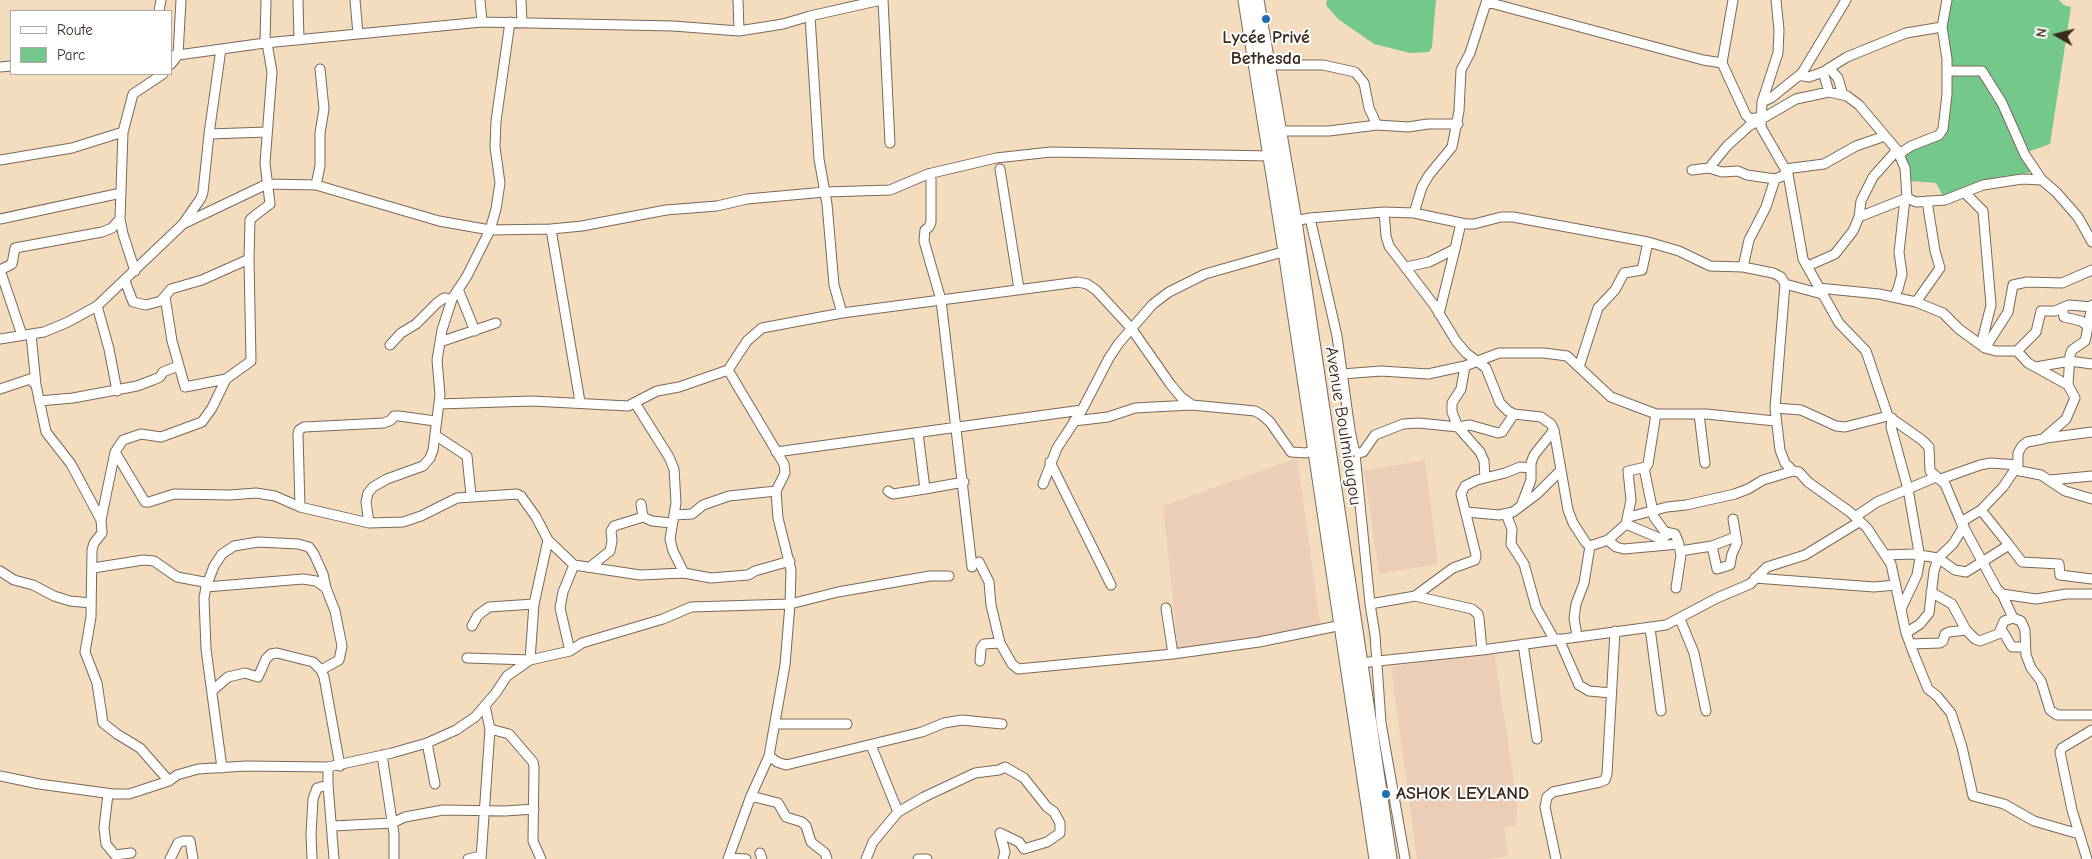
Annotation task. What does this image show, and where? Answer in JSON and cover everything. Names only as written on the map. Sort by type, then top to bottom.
[{"type":"highway","name":"Avenue Boulmiougou","points":[[1246,0],[1286,251],[1377,859]]},
{"type":"highway","name":"Avenue Boulmiougou","points":[[1256,0],[1294,221],[1389,859]]},
{"type":"street","points":[[181,0],[174,56],[266,43],[482,22],[673,26],[739,31],[783,24],[855,2],[882,0],[890,142]]},
{"type":"street","points":[[165,297],[172,341],[185,387],[226,378],[245,367],[252,357],[248,259],[250,220],[270,204],[265,163],[272,72],[266,43],[266,0]]},
{"type":"street","points":[[298,0],[298,40]]},
{"type":"street","points":[[355,0],[358,34]]},
{"type":"street","points":[[480,0],[482,22]]},
{"type":"street","points":[[520,0],[522,22]]},
{"type":"street","points":[[738,0],[739,31]]},
{"type":"street","points":[[1732,0],[1722,63],[1748,118],[1761,118]]},
{"type":"street","points":[[1776,0],[1779,30],[1778,53],[1762,102],[1761,118],[1764,134],[1786,172],[1797,221],[1800,252],[1839,323],[1866,351],[1890,417],[1908,489],[1920,555],[1919,569],[1901,608]]},
{"type":"street","points":[[1762,102],[1771,98],[1802,73],[1846,0]]},
{"type":"street","points":[[1808,266],[1835,254],[1852,231],[1859,217],[1861,201],[1873,178],[1898,152],[1939,134],[1943,129],[1947,94],[1947,71],[1942,27],[1947,0]]},
{"type":"street","points":[[1414,212],[1417,200],[1429,175],[1452,147],[1458,124],[1461,70],[1470,53],[1487,1],[1703,60],[1722,63]]},
{"type":"street","points":[[810,16],[817,142],[825,192],[834,285],[842,312]]},
{"type":"street","points":[[368,523],[366,502],[368,493],[373,487],[387,479],[423,466],[430,458],[439,404],[438,360],[442,330],[452,299],[490,230],[496,209],[500,183],[495,147],[496,121],[510,22]]},
{"type":"street","points":[[1802,73],[1803,76],[1809,77],[1826,70],[1847,57],[1906,33],[1942,27]]},
{"type":"street","points":[[0,339],[58,328],[97,306],[125,282],[183,224],[202,195],[208,134],[221,50]]},
{"type":"street","points":[[1268,65],[1323,65],[1355,72],[1364,83],[1368,108],[1376,125]]},
{"type":"street","points":[[316,185],[320,166],[320,133],[324,109],[320,69]]},
{"type":"street","points":[[1826,70],[1829,92]]},
{"type":"street","points":[[1826,70],[1838,78],[1843,95]]},
{"type":"street","points":[[1947,71],[1982,71],[2002,102],[2025,155],[2042,180],[2056,192],[2078,217],[2092,242]]},
{"type":"street","points":[[135,271],[120,219],[123,132],[133,94],[162,75]]},
{"type":"street","points":[[1709,168],[1724,148],[1749,126],[1796,99],[1829,92],[1843,95],[1859,105],[1898,152],[1905,168],[1906,199],[1899,252],[1902,274],[1894,297]]},
{"type":"street","points":[[1279,131],[1329,131],[1376,125],[1408,127],[1428,124],[1458,124]]},
{"type":"street","points":[[0,160],[72,148],[123,132]]},
{"type":"street","points":[[208,134],[267,132]]},
{"type":"street","points":[[1692,170],[1709,168],[1722,172],[1738,170],[1747,174],[1775,178],[1786,172],[1824,164],[1856,146],[1885,136]]},
{"type":"street","points":[[183,224],[267,184],[316,185],[440,221],[490,230],[551,229],[666,210],[717,206],[747,199],[825,192],[890,190],[928,174],[996,158],[1051,152],[1271,156]]},
{"type":"street","points":[[1000,169],[1019,289]]},
{"type":"street","points":[[928,174],[932,179],[931,222],[925,230],[924,241],[941,300],[975,564],[989,582],[991,605],[1000,643],[1012,664],[1018,669],[1173,654],[1259,642],[1342,625]]},
{"type":"street","points":[[1744,267],[1749,240],[1766,207],[1775,178]]},
{"type":"street","points":[[1859,217],[1906,199],[1916,202],[1945,200],[1982,185],[2022,179],[2042,180]]},
{"type":"street","points":[[0,219],[120,193]]},
{"type":"street","points":[[1966,193],[1983,211],[1991,305],[1983,346]]},
{"type":"street","points":[[1916,302],[1940,268],[1927,201]]},
{"type":"street","points":[[1384,212],[1388,242],[1456,341],[1486,368],[1500,403],[1514,414],[1542,417],[1551,424],[1554,430],[1568,510],[1573,523],[1590,546]]},
{"type":"street","points":[[1294,221],[1384,212],[1414,212],[1461,223],[1474,224],[1501,217],[1513,217],[1648,242],[1679,251],[1710,266],[1744,267],[1778,275],[1785,284],[1820,291],[1894,297],[1916,302],[1943,313],[1971,339],[1996,351],[2017,351],[2036,332],[2041,311],[2055,311],[2074,304],[2092,306],[2085,341],[2072,350],[2068,385]]},
{"type":"street","points":[[1310,218],[1337,336],[1355,454],[1384,742],[1405,859]]},
{"type":"street","points":[[101,520],[71,464],[46,432],[26,334],[0,270],[12,264],[15,248],[102,232],[112,228],[120,219]]},
{"type":"street","points":[[1439,314],[1461,223]]},
{"type":"street","points":[[551,229],[580,402]]},
{"type":"street","points":[[1579,367],[1598,308],[1615,290],[1624,273],[1642,270],[1648,242]]},
{"type":"street","points":[[1406,267],[1420,265],[1455,249]]},
{"type":"street","points":[[1043,484],[1057,448],[1082,410],[1109,358],[1131,328],[1154,304],[1169,292],[1188,281],[1222,268],[1286,251]]},
{"type":"street","points":[[125,282],[132,300],[136,304],[157,303],[171,289],[218,273],[248,259]]},
{"type":"street","points":[[1983,346],[2008,312],[2013,285],[2027,282],[2062,283],[2092,270]]},
{"type":"street","points":[[439,404],[532,401],[580,402],[619,406],[636,403],[657,391],[679,387],[728,370],[747,341],[762,328],[842,312],[1067,282],[1087,284],[1096,290],[1131,328],[1171,386],[1192,405]]},
{"type":"street","points":[[1785,284],[1775,421],[1780,450],[1785,463],[1792,471]]},
{"type":"street","points":[[458,289],[475,331]]},
{"type":"street","points":[[390,346],[401,333],[416,324],[437,303],[444,298],[452,299]]},
{"type":"street","points":[[97,306],[109,349],[117,390]]},
{"type":"street","points":[[2062,308],[2064,317],[2081,321],[2088,326]]},
{"type":"street","points":[[440,342],[496,323]]},
{"type":"street","points":[[2017,351],[2028,362],[2068,385],[2075,398],[2066,419],[2043,438]]},
{"type":"street","points":[[1342,374],[1381,371],[1428,374],[1465,366],[1499,353],[1544,353],[1567,356],[1598,387],[1611,397],[1656,414],[1699,414],[1775,421]]},
{"type":"street","points":[[2036,367],[2070,360],[2092,364]]},
{"type":"street","points":[[40,401],[73,398],[117,390],[153,380],[161,376],[163,372],[178,366]]},
{"type":"street","points":[[1465,366],[1461,389],[1452,403],[1452,412],[1458,427],[1480,452],[1484,461],[1485,478]]},
{"type":"street","points":[[728,370],[784,464],[785,473],[776,491],[780,531],[790,561],[790,604],[785,665],[769,756],[751,796],[728,858],[746,859]]},
{"type":"street","points":[[169,781],[140,748],[117,734],[103,722],[97,683],[85,652],[92,603],[92,550],[94,542],[102,533],[101,520],[115,452],[123,440],[141,434],[161,437],[202,422],[212,408],[226,378]]},
{"type":"street","points":[[0,389],[30,380],[36,385]]},
{"type":"street","points":[[636,403],[670,457],[674,469],[676,503],[670,539],[673,551],[684,573]]},
{"type":"street","points":[[1074,421],[1108,417],[1136,408],[1192,405],[1255,411],[1270,422],[1292,452],[1306,453],[1315,449]]},
{"type":"street","points":[[1775,408],[1800,410],[1836,426],[1845,427],[1890,417],[1926,443],[1929,447],[1930,471],[1939,478],[2013,618]]},
{"type":"street","points":[[776,452],[1082,410]]},
{"type":"street","points":[[1355,454],[1363,452],[1375,435],[1403,424],[1419,422],[1458,427],[1470,426],[1498,433],[1502,432],[1514,414]]},
{"type":"street","points":[[1628,520],[1630,500],[1628,471],[1644,468],[1648,464],[1656,414]]},
{"type":"street","points":[[1699,414],[1706,463]]},
{"type":"street","points":[[300,507],[298,434],[304,427],[384,423],[391,420],[394,416],[435,421]]},
{"type":"street","points":[[1520,509],[1531,480],[1534,455],[1554,430]]},
{"type":"street","points":[[1906,632],[1924,620],[1928,612],[1934,571],[1938,558],[1953,544],[1962,524],[1981,510],[2003,487],[2016,467],[2018,453],[2022,446],[2027,442],[2043,438],[2092,432]]},
{"type":"street","points":[[918,433],[925,489]]},
{"type":"street","points":[[435,435],[467,456],[471,496]]},
{"type":"street","points":[[115,452],[129,472],[145,502],[174,494],[230,495],[256,492],[275,496],[300,507],[368,523],[403,522],[421,516],[457,498],[513,494],[521,496],[536,517],[548,540],[574,565],[640,575],[684,573],[711,578],[748,575],[755,571],[790,561]]},
{"type":"street","points":[[1050,462],[1111,585]]},
{"type":"street","points":[[1360,663],[1482,650],[1615,631],[1650,628],[1680,619],[1711,601],[1750,584],[1767,567],[1805,556],[1857,519],[1877,502],[1939,478],[1986,464],[2016,467],[2041,475],[2065,491],[2092,499]]},
{"type":"street","points":[[1415,596],[1453,568],[1475,560],[1476,555],[1461,494],[1462,490],[1470,482],[1520,467],[1531,468]]},
{"type":"street","points":[[1644,468],[1652,511],[1662,528],[1669,534]]},
{"type":"street","points":[[1466,512],[1506,514],[1520,509],[1538,494],[1561,470]]},
{"type":"street","points":[[1590,546],[1608,540],[1628,520],[1652,511],[1735,494],[1763,480],[1792,471],[1799,472],[1808,482],[1867,528],[1885,554],[1892,569],[1906,632],[1928,689],[1937,696],[1951,713],[1962,747],[1973,796],[2004,804],[2034,821],[2079,834]]},
{"type":"street","points":[[2050,480],[2092,476]]},
{"type":"street","points":[[888,491],[893,494],[964,482]]},
{"type":"street","points":[[590,567],[610,551],[611,531],[614,526],[643,517],[652,521],[673,519],[692,514],[703,505],[729,496],[776,491]]},
{"type":"street","points":[[641,504],[643,517]]},
{"type":"street","points":[[1981,510],[2022,562],[2059,564],[2060,575],[2092,580]]},
{"type":"street","points":[[1506,514],[1512,529],[1511,544],[1524,564],[1536,607],[1556,639],[1579,685],[1590,691],[1611,693]]},
{"type":"street","points":[[1712,546],[1716,567],[1724,568],[1730,564],[1736,543],[1733,519]]},
{"type":"street","points":[[1628,520],[1659,538],[1675,534],[1680,547],[1676,588]]},
{"type":"street","points":[[1608,540],[1616,547],[1624,549],[1712,546],[1736,537]]},
{"type":"street","points":[[530,660],[534,604],[548,540]]},
{"type":"street","points":[[222,768],[206,649],[204,598],[214,566],[222,554],[234,546],[258,542],[298,544],[309,547],[323,574],[335,611],[342,646],[339,660],[321,670]]},
{"type":"street","points":[[1885,554],[1920,555],[1938,558],[1960,572],[1966,572],[2009,545]]},
{"type":"street","points":[[1577,636],[1574,618],[1576,604],[1584,583],[1590,546]]},
{"type":"street","points":[[93,568],[143,560],[154,561],[177,577],[200,580],[206,587]]},
{"type":"street","points":[[570,651],[560,608],[563,592],[574,565]]},
{"type":"street","points":[[0,571],[14,580],[33,585],[54,596],[70,601],[92,603]]},
{"type":"street","points":[[467,658],[530,660],[570,651],[582,643],[663,619],[691,607],[790,604],[847,590],[930,576],[949,576]]},
{"type":"street","points":[[206,587],[303,578],[316,581],[326,588]]},
{"type":"street","points":[[1755,578],[1874,586],[1895,585]]},
{"type":"street","points":[[1931,592],[1952,604],[1966,630],[1975,640],[1980,641],[1999,633],[2005,634],[2012,647],[2025,647]]},
{"type":"street","points":[[2002,594],[2036,598],[2066,594],[2092,594]]},
{"type":"street","points":[[1370,604],[1415,596],[1475,611],[1479,618],[1482,650]]},
{"type":"street","points":[[472,626],[478,615],[489,607],[534,604]]},
{"type":"street","points":[[1166,608],[1173,654]]},
{"type":"street","points":[[1999,633],[2004,621],[2013,618],[2021,621],[2025,630],[2025,647],[2031,668],[2041,681],[2053,714],[2092,715]]},
{"type":"street","points":[[1680,619],[1694,653],[1706,711]]},
{"type":"street","points":[[1650,628],[1661,711]]},
{"type":"street","points":[[1910,644],[1940,643],[1943,641],[1945,634],[1949,632],[1966,630]]},
{"type":"street","points":[[1556,859],[1545,802],[1553,792],[1605,780],[1607,774],[1615,631]]},
{"type":"street","points":[[980,661],[981,648],[984,644],[1000,643]]},
{"type":"street","points":[[1523,644],[1537,739]]},
{"type":"street","points":[[213,690],[228,677],[245,673],[258,677],[266,659],[271,654],[277,653],[312,662],[321,670],[329,702],[340,766]]},
{"type":"street","points":[[0,776],[108,794],[129,794],[169,781],[177,775],[198,769],[340,766],[428,743],[456,730],[475,717],[507,676],[530,660]]},
{"type":"street","points":[[468,859],[481,858],[486,811],[490,728],[485,706]]},
{"type":"street","points":[[769,756],[777,762],[786,765],[922,732],[944,723],[962,720],[1002,724]]},
{"type":"street","points":[[775,724],[847,724]]},
{"type":"street","points":[[490,728],[511,736],[533,762],[533,841],[541,859]]},
{"type":"street","points":[[2087,859],[2065,784],[2060,752],[2062,748],[2092,730]]},
{"type":"street","points":[[428,743],[436,784]]},
{"type":"street","points":[[871,745],[898,812]]},
{"type":"street","points":[[382,756],[392,824],[394,859]]},
{"type":"street","points":[[328,767],[334,859]]},
{"type":"street","points":[[866,859],[872,842],[898,812],[924,797],[975,773],[999,770],[1005,767],[1024,778],[1047,807],[1054,812],[1060,823],[1060,832],[1047,842],[1024,849],[1019,842],[1000,833],[1005,852],[1003,859]]},
{"type":"street","points":[[312,859],[311,818],[314,794],[315,790],[320,786],[328,785]]},
{"type":"street","points":[[108,794],[104,828],[106,844],[115,855],[131,853]]},
{"type":"street","points":[[751,796],[778,803],[786,817],[802,822],[806,826],[811,842],[824,852],[827,859]]},
{"type":"street","points":[[333,826],[392,824],[405,817],[443,810],[534,809]]},
{"type":"street","points":[[170,859],[178,843],[183,840],[190,842],[193,859]]},
{"type":"street","points":[[912,859],[927,859]]},
{"type":"shaded area","points":[[1297,458],[1321,628],[1178,649],[1163,506]]},
{"type":"shaded area","points":[[1425,460],[1438,564],[1379,574],[1364,471]]},
{"type":"shaded area","points":[[1494,651],[1517,801],[1516,826],[1504,827],[1508,856],[1486,859],[1417,859],[1391,667]]},
{"type":"green space","points":[[1327,0],[1436,0],[1432,47],[1429,52],[1410,53],[1374,44],[1338,19],[1326,5]]},
{"type":"green space","points":[[1951,0],[2059,0],[2064,5],[2071,7],[2050,144],[2027,152],[1984,68],[1951,66],[1946,24]]},
{"type":"green space","points":[[1949,74],[1981,74],[2001,107],[2032,172],[1979,183],[1944,198],[1936,183],[1910,181],[1901,155],[1942,135]]},
{"type":"place","name":"Lycée Privé Bethesda","points":[[1266,19]]},
{"type":"place","name":"ASHOK LEYLAND","points":[[1386,794]]}]
